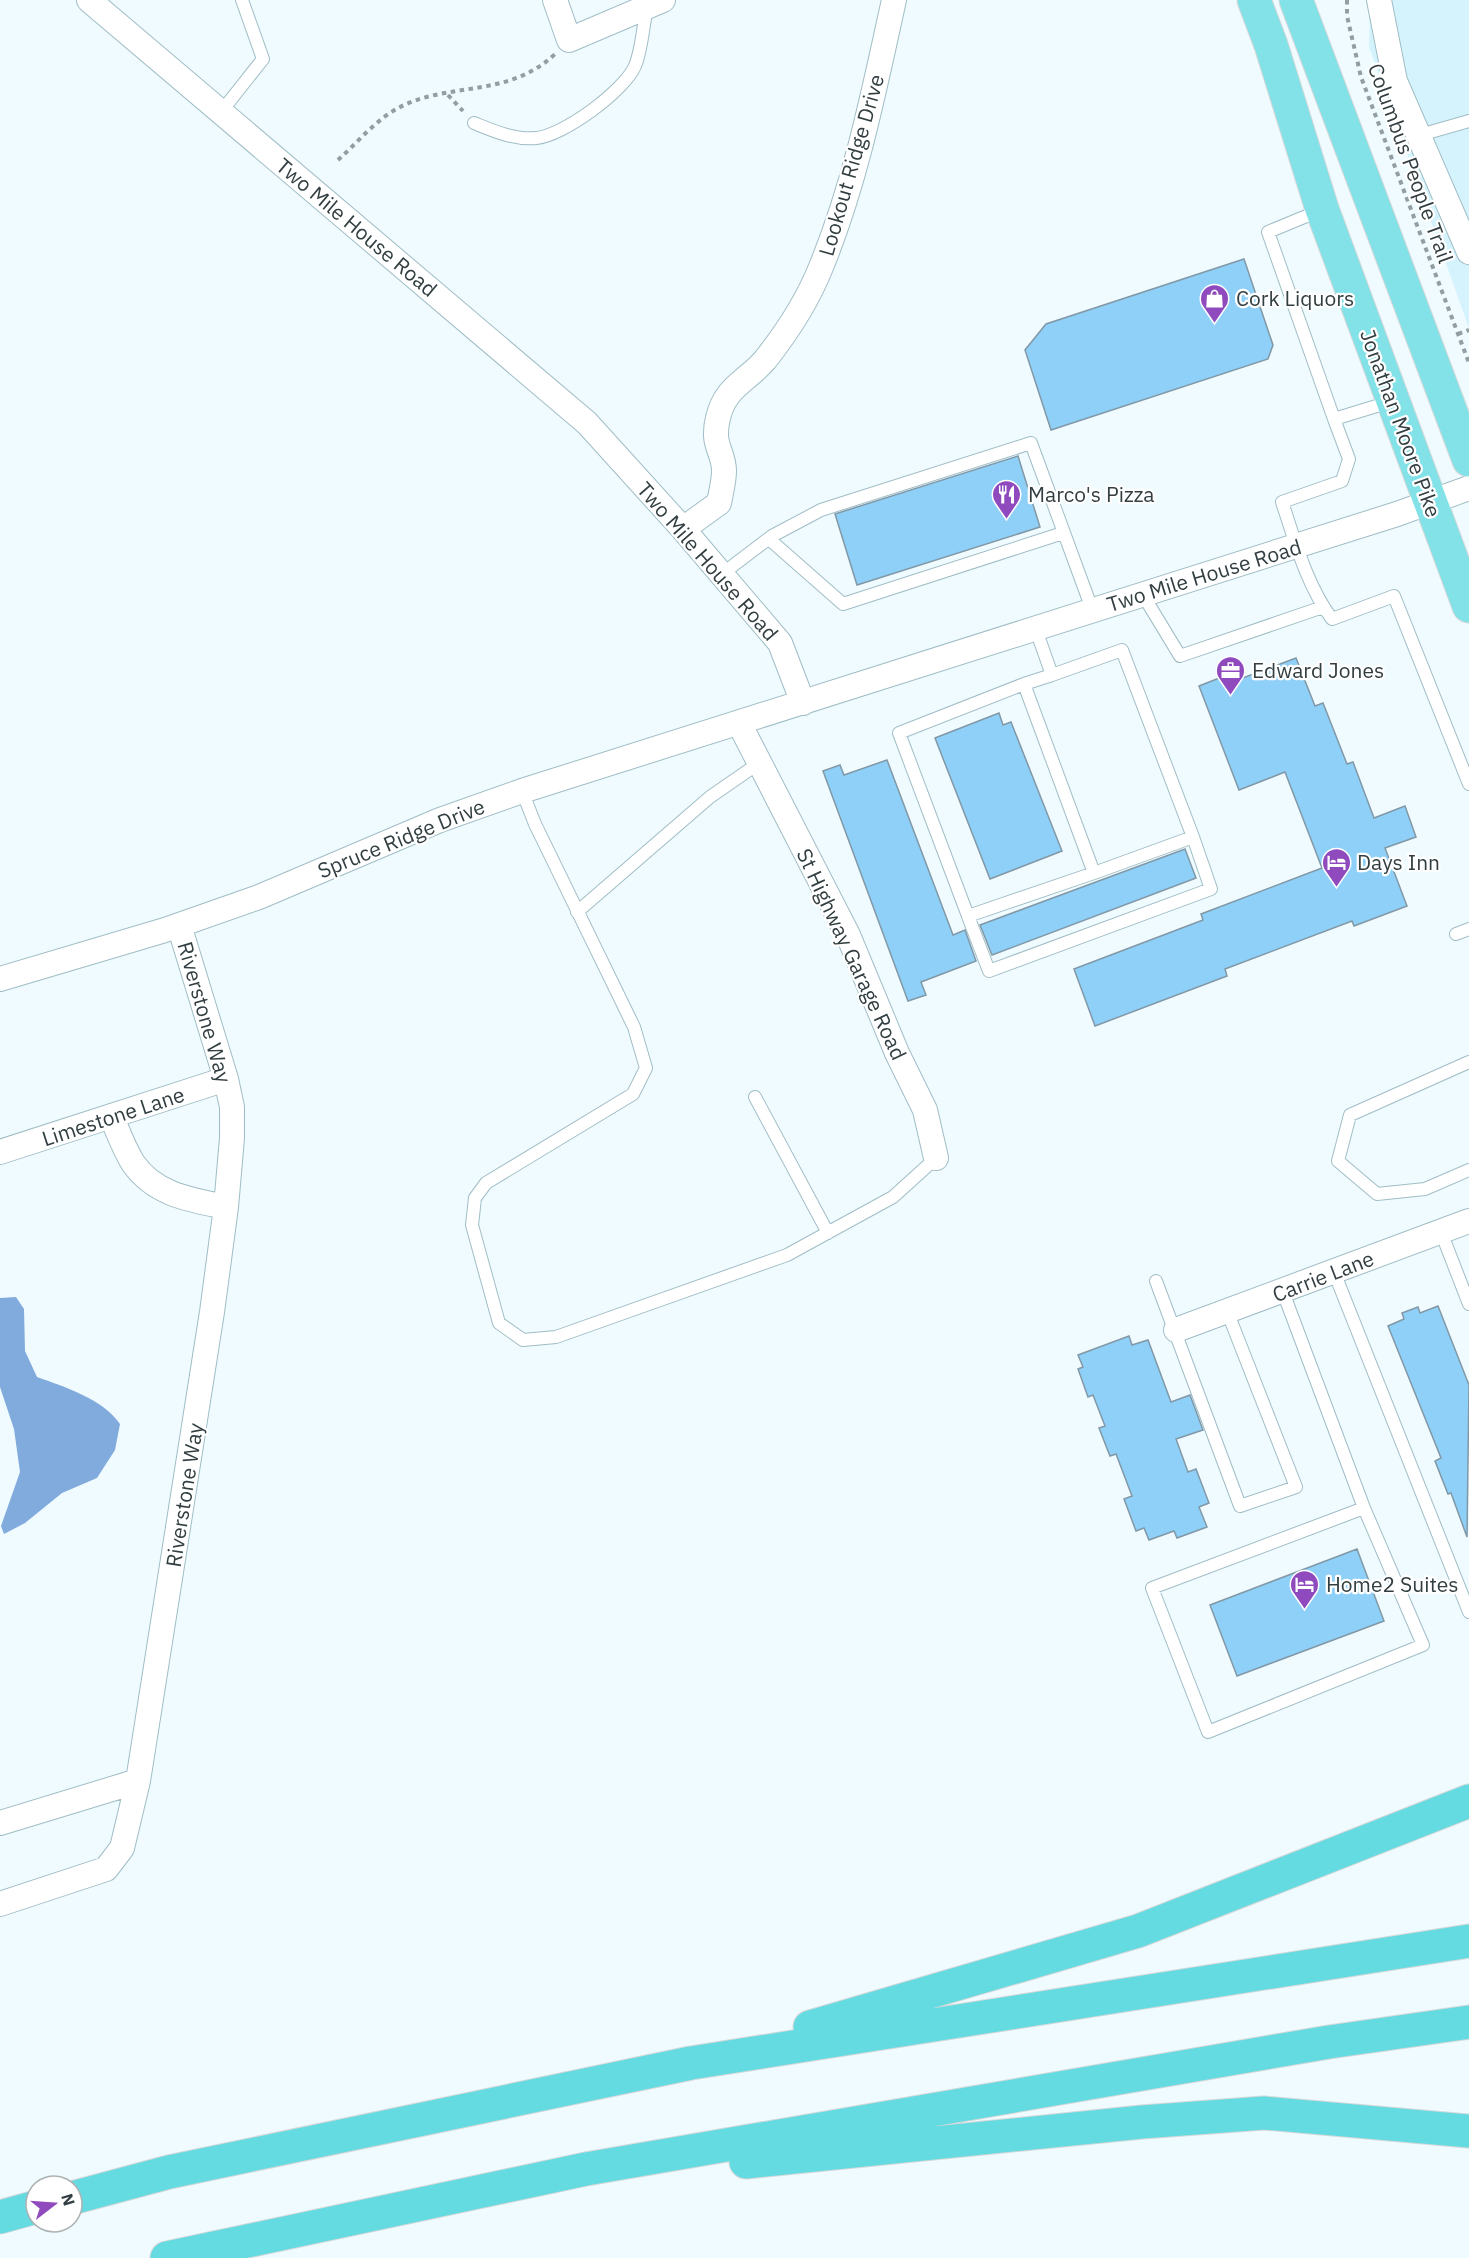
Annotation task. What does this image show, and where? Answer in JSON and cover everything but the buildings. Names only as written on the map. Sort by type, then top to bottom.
[{"type":"highway","name":"Jonathan Moore Pike","points":[[1254,0],[1271,45],[1322,209],[1469,606]]},
{"type":"highway","points":[[1296,0],[1469,460]]},
{"type":"highway","points":[[1318,0],[1328,81]]},
{"type":"highway","points":[[691,2063],[1138,1931],[1469,1801]]},
{"type":"highway","points":[[84,2195],[169,2172],[691,2063],[1469,1941]]},
{"type":"highway","points":[[167,2258],[586,2169],[1329,2042],[1469,2022]]},
{"type":"highway","points":[[586,2169],[644,2172],[1142,2122],[1264,2113],[1469,2131]]},
{"type":"highway","points":[[0,2217],[24,2210]]},
{"type":"street","name":"Two Mile House Road","points":[[88,0],[587,423],[683,529],[780,643],[803,703],[1035,627],[1143,595],[1430,503],[1469,488]]},
{"type":"street","points":[[555,0],[569,40],[655,3]]},
{"type":"street","name":"Lookout Ridge Drive","points":[[683,529],[719,502],[724,469],[714,441],[718,418],[726,394],[763,362],[784,334],[804,306],[822,266],[839,220],[866,127],[894,0]]},
{"type":"street","points":[[1379,0],[1395,81],[1469,252]]},
{"type":"street","name":"Spruce Ridge Drive","points":[[0,979],[179,925],[259,897],[440,820],[522,791],[803,703]]},
{"type":"street","name":"St Highway Garage Road","points":[[739,723],[848,935],[897,1053],[925,1110],[936,1158]]},
{"type":"street","name":"Riverstone Way","points":[[0,1904],[106,1869],[122,1848],[138,1781],[226,1207],[232,1138],[232,1107],[226,1079],[179,925]]},
{"type":"street","name":"Limestone Lane","points":[[0,1152],[226,1079]]},
{"type":"street","points":[[111,1116],[132,1162],[150,1182],[178,1197],[226,1207]]},
{"type":"street","name":"Carrie Lane","points":[[1176,1330],[1469,1221]]},
{"type":"street","points":[[0,1823],[138,1781]]},
{"type":"lane","points":[[221,112],[263,59],[242,0]]},
{"type":"lane","points":[[474,123],[503,135],[538,138],[580,119],[614,94],[635,67],[655,3]]},
{"type":"lane","points":[[1420,135],[1469,121]]},
{"type":"lane","points":[[1322,209],[1268,232],[1349,459],[1342,481],[1282,502],[1296,546],[1323,607],[1332,619],[1394,596],[1469,784]]},
{"type":"lane","points":[[1334,419],[1393,401]]},
{"type":"lane","points":[[722,574],[769,539],[821,510],[1031,443],[1092,609]]},
{"type":"lane","points":[[769,539],[843,604],[1063,533]]},
{"type":"lane","points":[[1143,595],[1180,656],[1323,607]]},
{"type":"lane","points":[[1035,627],[1052,675]]},
{"type":"lane","points":[[1122,650],[1211,890],[988,971],[899,733],[1024,684],[1122,650]]},
{"type":"lane","points":[[1024,684],[1094,873]]},
{"type":"lane","points":[[578,912],[710,796],[759,763]]},
{"type":"lane","points":[[522,791],[535,824],[634,1027],[646,1068],[633,1094],[486,1183],[475,1198],[472,1225],[499,1323],[523,1340],[556,1337],[720,1281],[787,1255],[894,1197],[936,1158]]},
{"type":"lane","points":[[968,916],[1193,837]]},
{"type":"lane","points":[[1456,934],[1469,929]]},
{"type":"lane","points":[[1469,1062],[1350,1115],[1338,1161],[1377,1194],[1425,1189],[1469,1170]]},
{"type":"lane","points":[[755,1097],[828,1233]]},
{"type":"lane","points":[[1441,1232],[1469,1304]]},
{"type":"lane","points":[[1334,1272],[1469,1612]]},
{"type":"lane","points":[[1156,1281],[1240,1506],[1296,1486],[1227,1311]]},
{"type":"lane","points":[[1283,1292],[1364,1508],[1423,1645],[1208,1732],[1152,1588],[1364,1508]]},
{"type":"path","name":"Columbus People Trail","points":[[1347,0],[1347,16],[1362,77],[1469,363]]},
{"type":"path","points":[[338,160],[392,111],[420,100],[516,80],[549,59],[569,40]]},
{"type":"path","points":[[447,94],[474,123]]},
{"type":"path","points":[[1458,334],[1469,330]]},
{"type":"shaded area","points":[[1370,0],[1469,0],[1469,328],[1369,47]]},
{"type":"water","points":[[16,1297],[24,1309],[25,1351],[37,1377],[94,1401],[113,1415],[120,1424],[115,1450],[97,1478],[62,1493],[25,1523],[4,1534],[1,1526],[20,1472],[14,1429],[0,1387],[0,1298]]},
{"type":"place","name":"Cork Liquors","points":[[1215,324]]},
{"type":"place","name":"Marco's Pizza","points":[[1007,520]]},
{"type":"place","name":"Edward Jones","points":[[1231,696]]},
{"type":"place","name":"Days Inn","points":[[1336,888]]},
{"type":"place","name":"Home2 Suites","points":[[1305,1610]]}]
